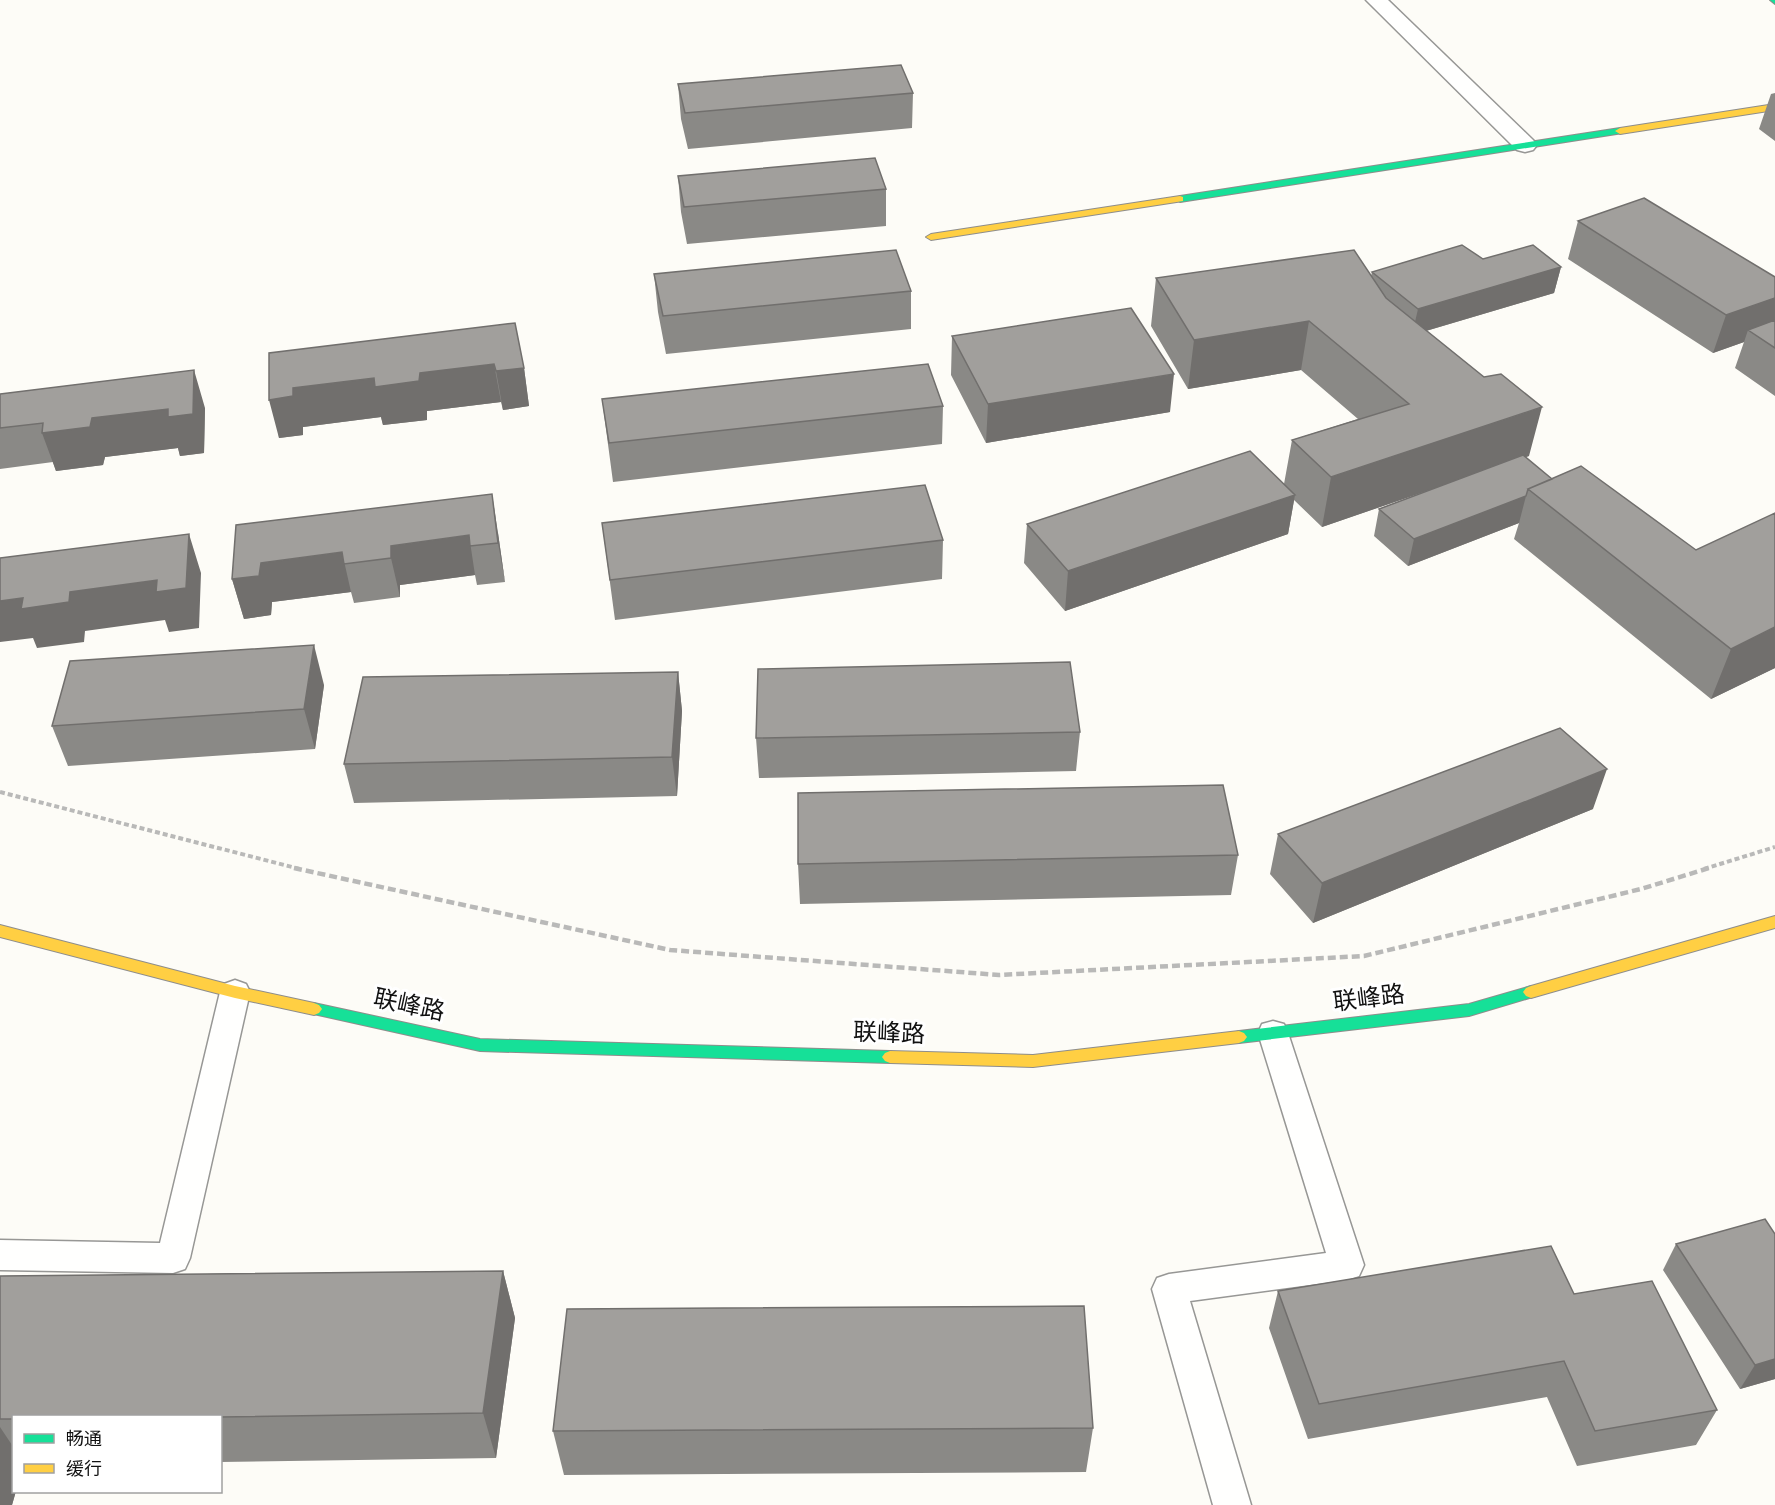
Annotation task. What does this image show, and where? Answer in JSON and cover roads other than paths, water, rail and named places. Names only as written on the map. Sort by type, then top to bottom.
[{"type":"main road","points":[[931,237],[1775,107]]},
{"type":"main road","name":"联峰路","points":[[0,931],[235,992],[480,1045],[1033,1061],[1469,1010],[1775,922]]},
{"type":"street","points":[[1376,0],[1525,145]]},
{"type":"lane","points":[[0,1255],[173,1258],[235,992]]},
{"type":"lane","points":[[1232,1505],[1169,1289],[1347,1265],[1273,1033]]}]
